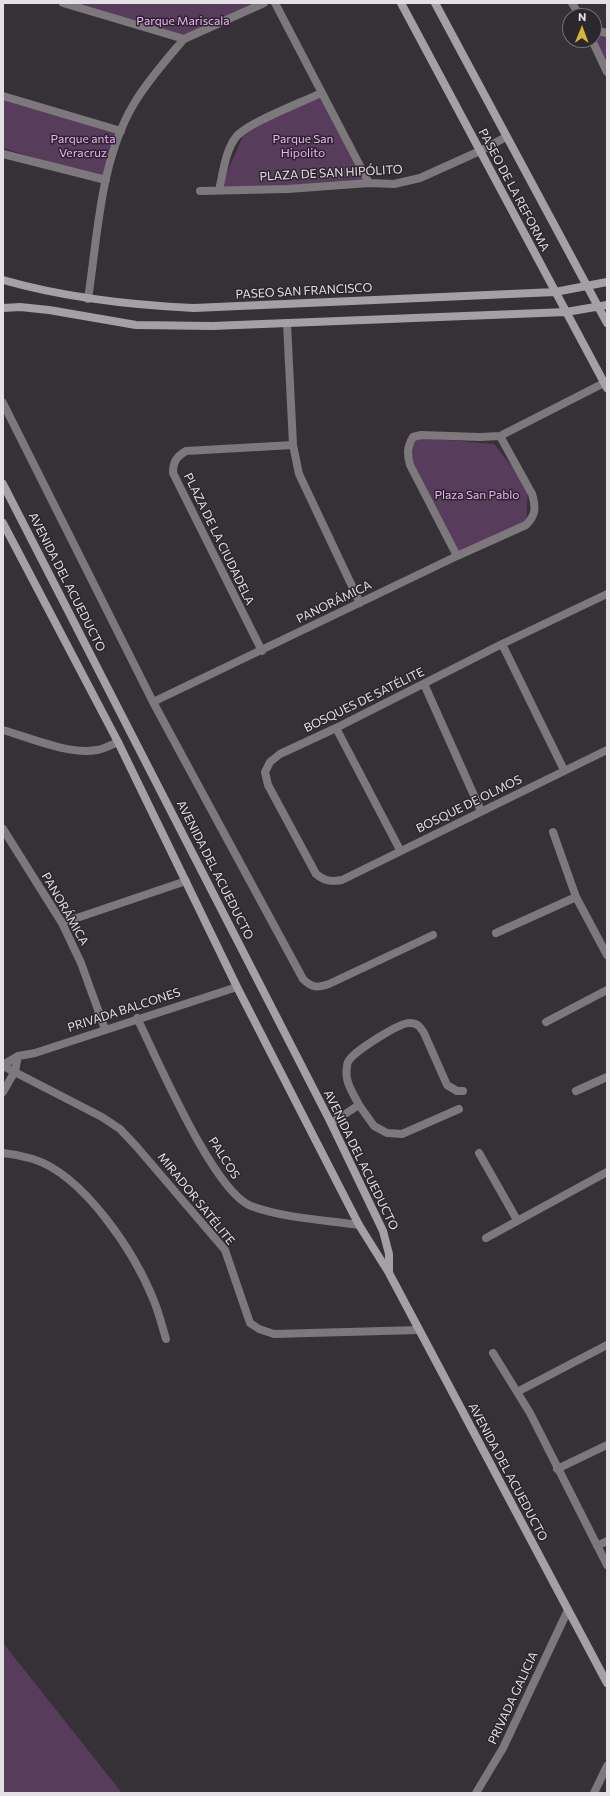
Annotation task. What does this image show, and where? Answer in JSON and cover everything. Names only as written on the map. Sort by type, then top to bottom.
[{"type":"street","points":[[63,3],[184,39]]},
{"type":"street","points":[[88,299],[106,180],[121,131],[135,102],[155,74],[184,39],[264,3]]},
{"type":"street","points":[[275,3],[369,183]]},
{"type":"street","name":"PASEO DE LA REFORMA","points":[[401,3],[605,385]]},
{"type":"street","name":"PASEO DE LA REFORMA","points":[[435,3],[607,323]]},
{"type":"street","points":[[596,48],[607,72]]},
{"type":"street","points":[[219,190],[228,151],[236,137],[248,127],[322,93]]},
{"type":"street","points":[[3,96],[121,131]]},
{"type":"street","name":"PLAZA DE SAN HIPÓLITO","points":[[200,191],[288,189],[369,183],[394,184],[420,178],[480,151],[506,137]]},
{"type":"street","points":[[3,154],[106,180]]},
{"type":"street","name":"PASEO SAN FRANCISCO","points":[[3,280],[88,299],[134,305],[194,308],[555,292],[607,282]]},
{"type":"street","points":[[3,308],[20,307],[50,310],[136,325],[212,326],[566,312],[607,305]]},
{"type":"street","points":[[287,323],[293,445],[299,474],[360,603]]},
{"type":"street","points":[[457,556],[410,465],[407,454],[413,437],[421,435],[480,437],[500,436],[605,385]]},
{"type":"street","name":"AVENIDA DEL ACUEDUCTO","points":[[3,403],[153,702],[303,979],[310,986],[318,988],[433,935]]},
{"type":"street","name":"PANORÁMICA","points":[[153,702],[262,651],[457,556],[526,525],[532,519],[535,504],[532,494],[500,436]]},
{"type":"street","name":"PLAZA DE LA CIUDADELA","points":[[262,651],[173,473],[173,465],[177,457],[186,451],[293,445]]},
{"type":"street","name":"AVENIDA DEL ACUEDUCTO","points":[[3,484],[331,1123],[383,1231],[389,1254],[389,1273]]},
{"type":"street","name":"AVENIDA DEL ACUEDUCTO","points":[[3,523],[118,742],[237,987],[359,1225],[389,1273],[607,1683]]},
{"type":"street","name":"BOSQUES DE SATÉLITE","points":[[342,880],[333,882],[324,880],[316,874],[268,785],[265,772],[270,762],[280,754],[336,728],[502,644],[607,594]]},
{"type":"street","points":[[502,644],[564,770]]},
{"type":"street","points":[[424,684],[481,811]]},
{"type":"street","points":[[336,728],[400,850]]},
{"type":"street","points":[[3,730],[71,749],[86,751],[98,750],[118,742]]},
{"type":"street","name":"BOSQUE DE OLMOS","points":[[342,880],[400,850],[607,750]]},
{"type":"street","name":"PANORÁMICA","points":[[3,829],[62,923],[81,963],[105,1029]]},
{"type":"street","points":[[553,832],[576,897],[607,955]]},
{"type":"street","points":[[62,923],[186,880]]},
{"type":"street","points":[[496,933],[576,897]]},
{"type":"street","name":"PRIVADA BALCONES","points":[[3,1066],[18,1056],[35,1053],[137,1018],[237,987]]},
{"type":"street","points":[[546,1022],[607,990]]},
{"type":"street","name":"PALCOS","points":[[137,1018],[187,1120],[211,1164],[229,1188],[250,1205],[275,1212],[359,1225]]},
{"type":"street","points":[[459,1109],[402,1134],[387,1132],[374,1126],[359,1105],[346,1078],[347,1066],[350,1059],[387,1032],[401,1024],[409,1022],[419,1026],[424,1034],[447,1085],[457,1091],[464,1091]]},
{"type":"street","points":[[3,1092],[15,1071],[18,1056]]},
{"type":"street","name":"MIRADOR SATÉLITE","points":[[3,1066],[102,1117],[120,1129],[225,1250],[250,1323],[259,1329],[274,1334],[419,1330]]},
{"type":"street","points":[[576,1090],[607,1077]]},
{"type":"street","points":[[331,1123],[359,1105]]},
{"type":"street","points":[[3,1153],[34,1159],[64,1177],[80,1190],[107,1220],[131,1254],[145,1282],[154,1302],[166,1339]]},
{"type":"street","points":[[478,1153],[517,1220]]},
{"type":"street","points":[[486,1238],[607,1172]]},
{"type":"street","points":[[517,1392],[607,1345]]},
{"type":"street","points":[[493,1353],[530,1413],[557,1469],[607,1565]]},
{"type":"street","points":[[557,1469],[607,1445]]},
{"type":"street","points":[[597,1546],[607,1541]]},
{"type":"street","name":"PRIVADA GALICIA","points":[[476,1793],[503,1748],[568,1610]]},
{"type":"street","points":[[594,1793],[607,1766]]},
{"type":"green space","name":"Parque Mariscala","points":[[63,3],[264,3],[184,39]]},
{"type":"green space","points":[[602,32],[607,33],[607,72],[597,48],[602,48]]},
{"type":"green space","name":"Parque San Hipolito","points":[[321,93],[369,183],[219,190],[247,127]]},
{"type":"green space","name":"Parque anta Veracruz","points":[[3,96],[121,131],[106,180],[3,148]]},
{"type":"green space","name":"Plaza San Pablo","points":[[413,437],[494,444],[528,487],[526,525],[457,556],[410,465]]},
{"type":"green space","points":[[3,1643],[122,1793],[3,1793]]}]
